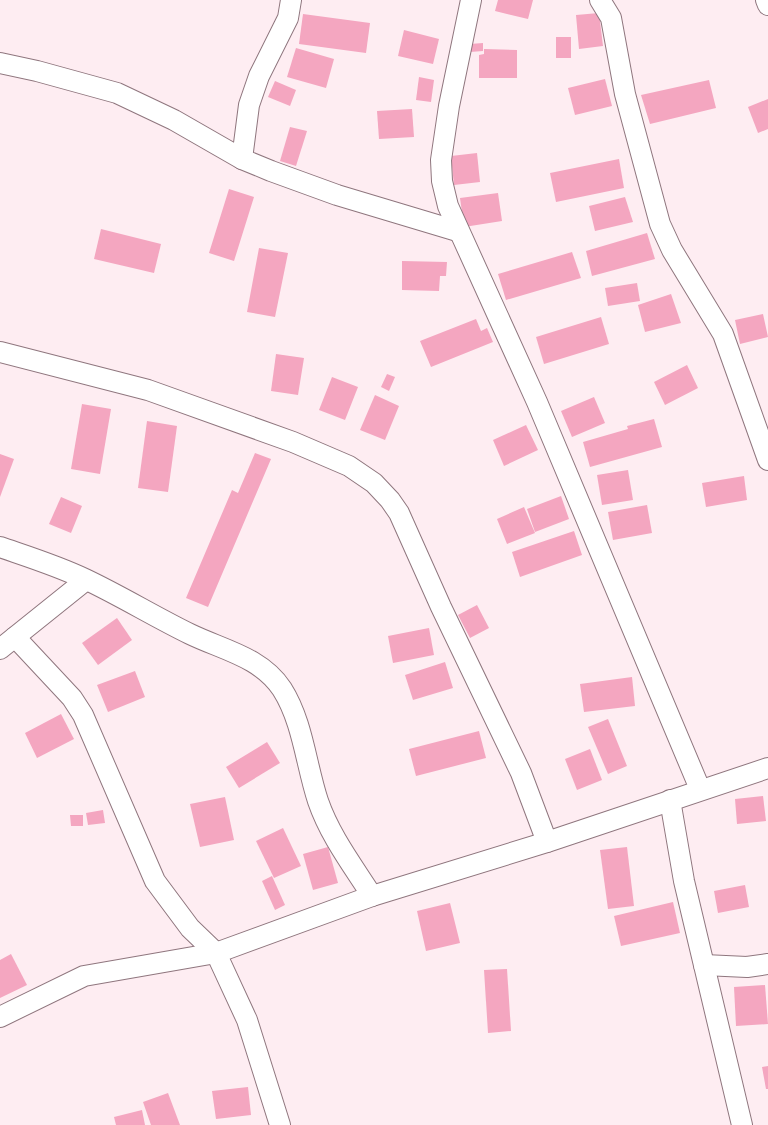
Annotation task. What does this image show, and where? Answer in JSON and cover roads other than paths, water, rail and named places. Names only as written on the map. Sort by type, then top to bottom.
[{"type":"street","points":[[242,159],[249,105],[259,76],[288,18],[291,0]]},
{"type":"street","points":[[471,0],[449,106],[441,160],[447,206],[537,402],[700,789]]},
{"type":"street","points":[[600,0],[611,18],[624,93],[660,224],[672,250],[723,334],[768,460]]},
{"type":"street","points":[[766,0],[768,5]]},
{"type":"street","points":[[0,63],[117,93],[174,120],[242,159],[337,195],[457,231]]},
{"type":"street","points":[[0,352],[148,390],[232,419],[349,465],[374,483],[399,513],[441,607],[516,763],[547,842]]},
{"type":"street","points":[[0,548],[47,563],[86,580],[190,634],[255,662],[270,673],[293,709],[317,799],[326,821],[372,896]]},
{"type":"street","points":[[86,580],[8,643],[72,698],[83,715],[155,881],[190,928],[216,953],[247,1020],[280,1125]]},
{"type":"street","points":[[0,1017],[84,976],[216,953],[372,896],[547,842],[768,768]]},
{"type":"street","points":[[670,800],[684,881],[741,1125]]},
{"type":"street","points":[[704,965],[747,967],[768,964]]}]
